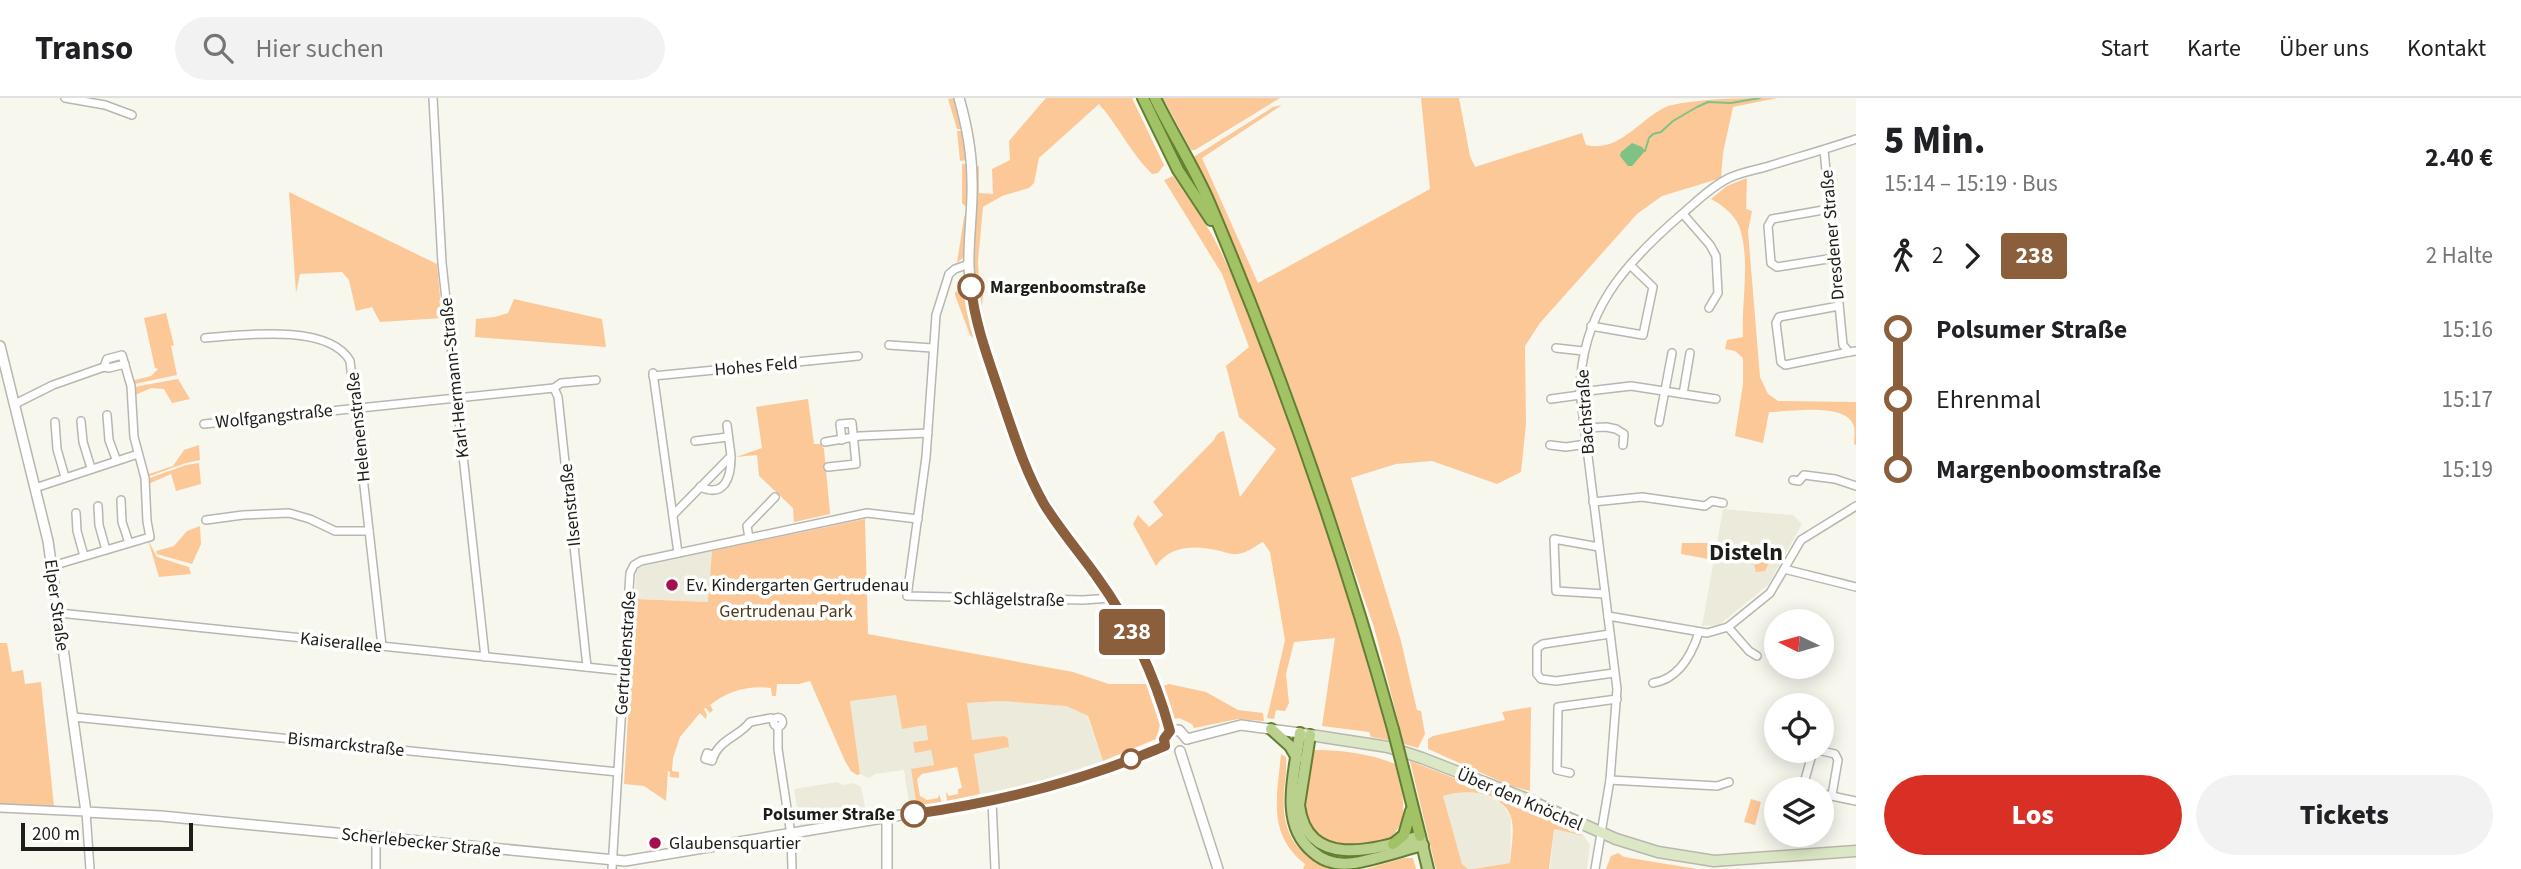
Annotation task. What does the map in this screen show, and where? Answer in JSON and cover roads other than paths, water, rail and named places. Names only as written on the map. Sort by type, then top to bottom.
[{"type":"highway","points":[[1143,98],[1178,170],[1228,250]]},
{"type":"highway","points":[[1155,98],[1208,200],[1277,368],[1363,620],[1421,840]]},
{"type":"highway","points":[[1393,844],[1405,835],[1408,828],[1411,814],[1410,794]]},
{"type":"main road","points":[[1271,729],[1290,746],[1297,758]]},
{"type":"main road","points":[[1305,734],[1297,758],[1292,817],[1302,842],[1318,857],[1338,863],[1353,863],[1421,840]]},
{"type":"main road","points":[[1305,734],[1300,816],[1308,836],[1317,846],[1338,856],[1421,840]]},
{"type":"main road","name":"Über den Knöchel","points":[[1305,734],[1388,747],[1422,758],[1522,797],[1602,834],[1657,852],[1714,861],[1856,851]]},
{"type":"main road","points":[[1421,840],[1428,869]]},
{"type":"street","points":[[65,98],[105,105],[132,115]]},
{"type":"street","name":"Karl-Hermann-Straße","points":[[433,98],[442,263],[485,657]]},
{"type":"street","points":[[959,98],[972,165],[969,264],[977,322],[1027,470],[1045,506],[1111,598],[1141,649],[1170,731]]},
{"type":"street","name":"Bachstraße","points":[[1595,869],[1611,780],[1617,698],[1580,393],[1583,351],[1591,326],[1604,301],[1630,265],[1683,214],[1727,179],[1856,139]]},
{"type":"street","name":"Dresdener Straße","points":[[1824,150],[1843,345],[1852,352]]},
{"type":"street","points":[[1829,209],[1772,219],[1768,226],[1771,263],[1777,267],[1834,258]]},
{"type":"street","points":[[1683,214],[1716,256],[1718,293],[1709,308]]},
{"type":"street","points":[[918,519],[924,482],[936,315],[949,274],[969,264]]},
{"type":"street","points":[[1591,326],[1643,335],[1653,287],[1630,265]]},
{"type":"street","points":[[1839,306],[1779,317],[1776,323],[1781,362],[1785,365],[1852,352]]},
{"type":"street","name":"Helenenstraße","points":[[205,338],[278,335],[303,337],[327,342],[339,348],[350,361],[382,646]]},
{"type":"street","points":[[889,345],[932,348]]},
{"type":"street","name":"Elper Straße","points":[[0,346],[52,566],[86,812],[89,869]]},
{"type":"street","points":[[1556,348],[1583,351]]},
{"type":"street","points":[[1659,422],[1672,353]]},
{"type":"street","points":[[1683,394],[1690,353]]},
{"type":"street","points":[[15,404],[53,385],[104,367],[107,359],[122,355],[131,386],[134,437],[145,478],[150,537],[52,566]]},
{"type":"street","name":"Hohes Feld","points":[[678,553],[653,373],[858,356]]},
{"type":"street","points":[[554,388],[561,383],[596,380]]},
{"type":"street","points":[[1551,399],[1631,386],[1716,400]]},
{"type":"street","name":"Wolfgangstraße","points":[[204,424],[554,388]]},
{"type":"street","name":"Ilsenstraße","points":[[554,388],[558,397],[587,667]]},
{"type":"street","points":[[107,415],[109,440],[116,459]]},
{"type":"street","points":[[81,421],[83,442],[91,468]]},
{"type":"street","points":[[55,422],[57,449],[65,477]]},
{"type":"street","points":[[842,440],[840,424],[852,423],[856,464]]},
{"type":"street","points":[[700,488],[710,490],[723,486],[730,476],[731,456],[727,425]]},
{"type":"street","points":[[1584,428],[1616,429],[1624,434],[1623,445]]},
{"type":"street","points":[[825,442],[876,435],[928,433]]},
{"type":"street","points":[[695,441],[728,437]]},
{"type":"street","points":[[1550,445],[1566,447],[1586,444]]},
{"type":"street","points":[[35,488],[116,459],[138,454]]},
{"type":"street","points":[[673,515],[731,456]]},
{"type":"street","points":[[828,467],[866,463]]},
{"type":"street","points":[[1793,480],[1798,481],[1804,475],[1835,479],[1856,486]]},
{"type":"street","points":[[750,538],[747,526],[775,497]]},
{"type":"street","points":[[1593,502],[1642,497],[1705,506],[1712,502],[1723,503]]},
{"type":"street","points":[[121,500],[122,522],[129,543]]},
{"type":"street","points":[[98,506],[99,525],[106,550]]},
{"type":"street","points":[[1608,616],[1707,633],[1728,627],[1770,593],[1797,546],[1808,534],[1856,506]]},
{"type":"street","points":[[76,513],[77,531],[84,556]]},
{"type":"street","points":[[206,520],[289,513],[335,531],[369,531]]},
{"type":"street","name":"Gertrudenstraße","points":[[613,865],[632,568],[640,561],[867,513],[918,519]]},
{"type":"street","name":"Schlägelstraße","points":[[918,519],[908,596],[1083,600],[1111,598]]},
{"type":"street","points":[[1599,547],[1554,539],[1556,591],[1605,594]]},
{"type":"street","points":[[1784,569],[1856,587]]},
{"type":"street","name":"Kaiserallee","points":[[59,612],[624,671]]},
{"type":"street","points":[[1728,627],[1749,651],[1757,656]]},
{"type":"street","points":[[1653,683],[1662,682],[1686,661],[1694,649],[1699,632]]},
{"type":"street","points":[[1610,635],[1543,644],[1537,648],[1537,674],[1541,679],[1556,681],[1614,673]]},
{"type":"street","points":[[1570,773],[1557,770],[1558,707],[1617,698]]},
{"type":"street","name":"Bismarckstraße","points":[[74,717],[618,772]]},
{"type":"street","points":[[713,755],[728,738],[750,722],[771,718],[776,723],[791,835],[792,869]]},
{"type":"street","name":"Über den Knöchel","points":[[1187,739],[1241,725],[1305,734]]},
{"type":"street","points":[[1179,730],[1187,739],[1180,751],[1173,752],[1165,746],[1164,739],[1170,731],[1179,730]]},
{"type":"street","name":"Scherlebecker Straße","points":[[0,808],[161,816],[376,837],[613,865],[992,801],[1043,789],[1165,746]]},
{"type":"street","points":[[1180,751],[1215,868]]},
{"type":"street","points":[[1834,754],[1838,760],[1834,783]]},
{"type":"street","points":[[1611,780],[1717,786],[1729,782]]},
{"type":"street","points":[[1834,796],[1856,801]]},
{"type":"street","points":[[992,801],[995,869]]},
{"type":"street","points":[[887,818],[887,869]]},
{"type":"street","points":[[376,837],[376,869]]},
{"type":"waterway","points":[[1645,151],[1653,134],[1661,132],[1673,121],[1697,107],[1708,102],[1731,103],[1760,98]]},
{"type":"place","name":"Margenboomstraße","points":[[971,287]]},
{"type":"place","name":"Ev. Kindergarten Gertrudenau","points":[[672,585]]},
{"type":"place","name":"Polsumer Straße","points":[[914,814]]},
{"type":"place","name":"Glaubensquartier","points":[[655,843]]},
{"type":"district","name":"Disteln","points":[[1746,552]]},
{"type":"park label","name":"Gertrudenau Park","points":[[786,611]]}]
